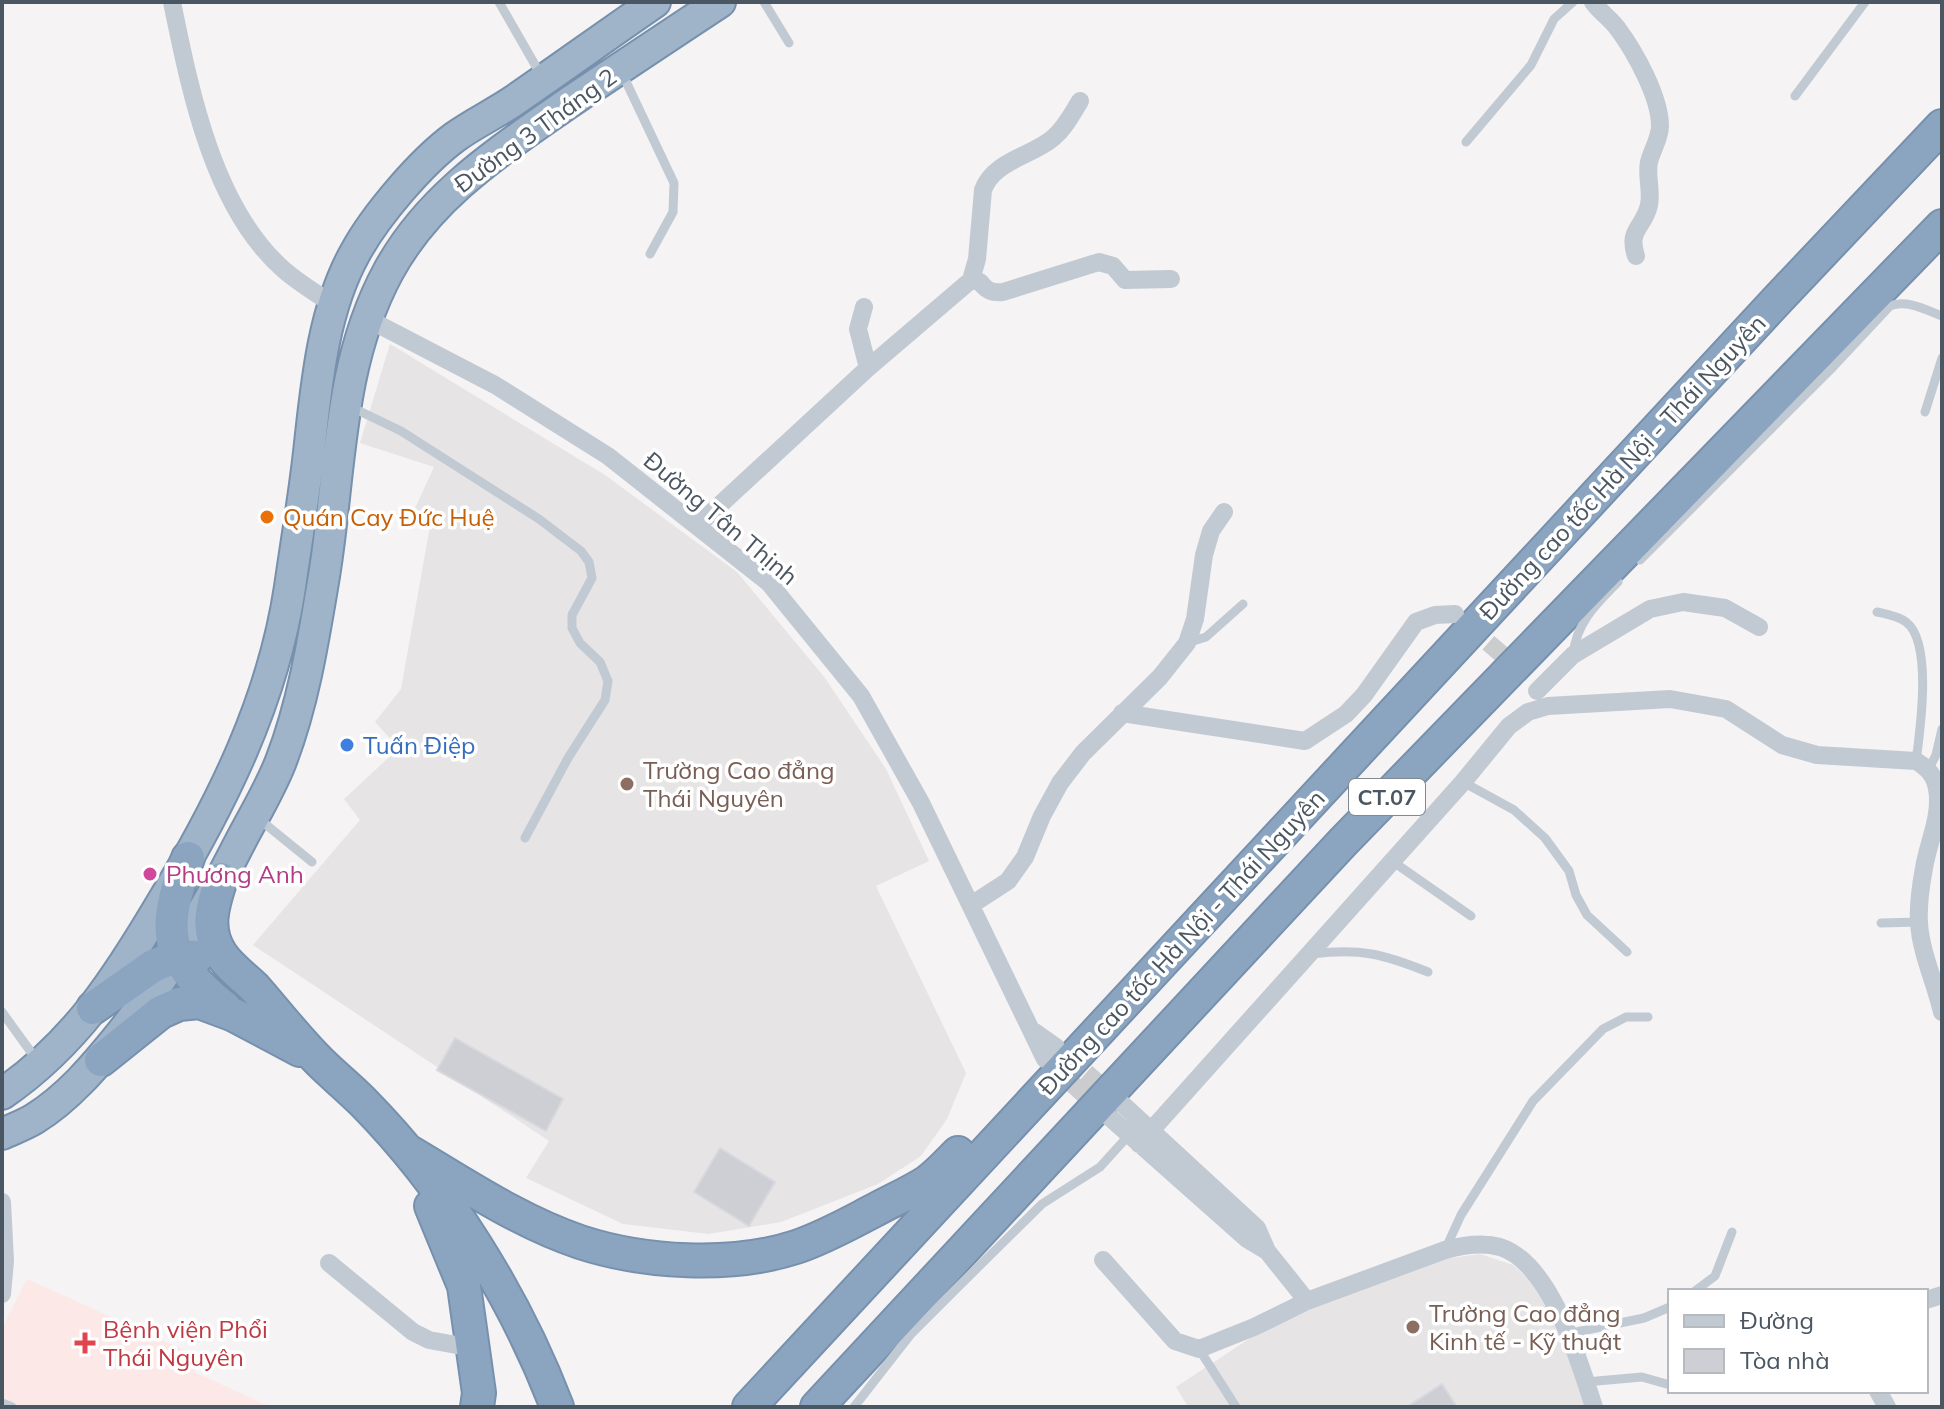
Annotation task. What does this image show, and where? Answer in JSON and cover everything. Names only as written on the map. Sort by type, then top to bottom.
[{"type":"highway","name":"Đường 3 Tháng 2","points":[[2,1094],[41,1065],[76,1030],[140,942],[212,814],[256,720],[277,656],[292,577],[318,382],[334,305],[353,255],[374,222],[404,187],[454,138],[511,103],[655,2]]},
{"type":"highway","name":"Đường 3 Tháng 2","points":[[2,1134],[44,1112],[77,1085],[101,1060],[152,995],[221,879],[282,759],[299,708],[324,578],[351,374],[368,319],[388,273],[415,229],[464,178],[620,67],[720,2]]},
{"type":"highway","points":[[511,103],[530,130]]},
{"type":"highway","name":"Đường cao tốc Hà Nội - Thái Nguyên","points":[[749,1407],[1942,126]]},
{"type":"highway","name":"CT.07","points":[[848,1393],[1343,842],[1942,226]]},
{"type":"highway","points":[[408,1151],[491,1201],[540,1226],[582,1242],[627,1253],[679,1260],[768,1254],[797,1247],[928,1181],[989,1125],[1141,963],[1307,808]]},
{"type":"highway","points":[[188,858],[174,896],[171,941],[177,956],[208,994],[234,1015]]},
{"type":"highway","points":[[221,879],[210,917],[213,938],[221,954],[408,1151],[490,1266],[557,1407]]},
{"type":"highway","points":[[93,1008],[153,966],[177,956],[207,959],[253,986]]},
{"type":"highway","points":[[101,1060],[161,1012],[179,1004],[199,1002],[234,1015],[318,1059]]},
{"type":"highway","points":[[408,1151],[464,1286],[479,1393],[477,1407]]},
{"type":"highway","points":[[818,1407],[848,1393]]},
{"type":"street","points":[[172,2],[192,95],[213,157],[238,211],[282,269],[334,305]]},
{"type":"street","points":[[1593,2],[1617,28],[1641,66],[1654,99],[1660,127],[1648,165],[1651,187],[1649,208],[1635,230],[1632,242],[1636,256]]},
{"type":"street","points":[[697,526],[868,368],[971,280],[977,259],[983,190],[987,180],[1026,153],[1050,141],[1064,128],[1080,101]]},
{"type":"street","points":[[971,280],[980,282],[985,290],[1003,292],[1099,262],[1113,266],[1125,280],[1171,279]]},
{"type":"street","points":[[864,307],[858,329],[868,368]]},
{"type":"street","name":"Đường Tân Thịnh","points":[[368,319],[495,385],[608,456],[769,583],[861,696],[921,803],[1030,1028],[1051,1053]]},
{"type":"street","points":[[971,905],[1008,881],[1025,857],[1060,783],[1083,753],[1160,677],[1187,643],[1195,619],[1207,543],[1224,512]]},
{"type":"street","points":[[1140,1136],[1309,954],[1509,726],[1528,712],[1538,692],[1573,655],[1650,609],[1683,602],[1725,608],[1759,627]]},
{"type":"street","points":[[1122,713],[1305,741],[1346,714],[1364,695],[1416,622],[1435,615],[1455,614]]},
{"type":"street","points":[[1538,692],[1670,699],[1726,709],[1782,745],[1817,755],[1922,765],[1933,775],[1938,791],[1936,820],[1924,869],[1919,922],[1942,1012]]},
{"type":"street","points":[[1112,1107],[1140,1136],[1257,1228],[1267,1251],[1307,1301]]},
{"type":"street","points":[[2,1202],[5,1261],[2,1294]]},
{"type":"street","points":[[1103,1260],[1175,1341],[1199,1349],[1307,1301],[1445,1250],[1466,1244],[1500,1247],[1525,1261],[1553,1300],[1594,1407]]},
{"type":"street","points":[[329,1263],[413,1332],[429,1340],[473,1348]]},
{"type":"lane","points":[[499,2],[543,80]]},
{"type":"lane","points":[[764,2],[789,43]]},
{"type":"lane","points":[[1466,142],[1531,65],[1554,19],[1573,2]]},
{"type":"lane","points":[[1795,96],[1865,2]]},
{"type":"lane","points":[[620,67],[674,183],[673,212],[650,254]]},
{"type":"lane","points":[[1573,655],[1578,631],[1596,605],[1882,314],[1898,303],[1942,316]]},
{"type":"lane","points":[[1925,412],[1942,358]]},
{"type":"lane","points":[[345,404],[401,431],[539,519],[581,551],[589,562],[592,578],[572,615],[572,628],[580,643],[600,662],[608,681],[605,700],[568,758],[525,838]]},
{"type":"lane","points":[[1187,643],[1206,637],[1243,604]]},
{"type":"lane","points":[[1877,612],[1907,623],[1917,637],[1922,765]]},
{"type":"lane","points":[[1922,765],[1936,755],[1942,729]]},
{"type":"lane","points":[[1463,782],[1514,810],[1545,838],[1569,871],[1576,895],[1587,915],[1627,952]]},
{"type":"lane","points":[[254,816],[312,862]]},
{"type":"lane","points":[[1392,861],[1471,916]]},
{"type":"lane","points":[[1881,923],[1919,922]]},
{"type":"lane","points":[[1309,954],[1348,949],[1387,955],[1428,972]]},
{"type":"lane","points":[[2,1012],[41,1065]]},
{"type":"lane","points":[[1445,1250],[1473,1194],[1533,1101],[1603,1029],[1626,1017],[1648,1017]]},
{"type":"lane","points":[[848,1393],[1042,1204],[1100,1167],[1140,1136]]},
{"type":"lane","points":[[1698,1289],[1715,1276],[1732,1232]]},
{"type":"lane","points":[[1567,1334],[1644,1318],[1668,1308]]},
{"type":"lane","points":[[1199,1349],[1236,1407]]},
{"type":"lane","points":[[1586,1382],[1642,1377],[1668,1384]]},
{"type":"lane","points":[[2,1403],[12,1407]]},
{"type":"shaded area","name":"Trường Cao đẳng Thái Nguyên","points":[[390,344],[605,475],[737,572],[825,678],[886,769],[929,861],[876,886],[966,1073],[947,1119],[921,1156],[878,1184],[781,1222],[709,1234],[623,1224],[526,1178],[549,1141],[253,945],[360,820],[344,799],[399,748],[375,722],[401,689],[430,526],[411,517],[434,467],[360,443]]},
{"type":"shaded area","name":"Trường Cao đẳng Kinh tế - Kỹ thuật","points":[[1480,1254],[1513,1265],[1537,1286],[1555,1322],[1586,1407],[1188,1407],[1176,1387],[1258,1333],[1303,1310],[1437,1260]]},
{"type":"shaded area","name":"Bệnh viện Phổi Thái Nguyên","points":[[27,1279],[199,1357],[194,1372],[271,1407],[2,1407],[2,1329]]},
{"type":"building","points":[[455,1038],[563,1099],[546,1131],[437,1070]]},
{"type":"building","points":[[720,1148],[775,1182],[749,1226],[694,1192]]},
{"type":"building","points":[[1442,1384],[1457,1407],[1407,1407]]},
{"type":"tunnel","points":[[1468,625],[1529,678]]},
{"type":"tunnel","points":[[1066,1055],[1116,1099]]},
{"type":"tunnel","points":[[1053,1066],[1102,1111]]},
{"type":"place","name":"Quán Cay Đức Huệ","points":[[267,517]]},
{"type":"place","name":"Tuấn Điệp","points":[[347,745]]},
{"type":"place","name":"Trường Cao đẳng Thái Nguyên","points":[[627,784]]},
{"type":"place","name":"Phương Anh","points":[[150,874]]},
{"type":"place","name":"Trường Cao đẳng Kinh tế - Kỹ thuật","points":[[1413,1327]]},
{"type":"place","name":"Bệnh viện Phổi Thái Nguyên","points":[[85,1343]]}]
